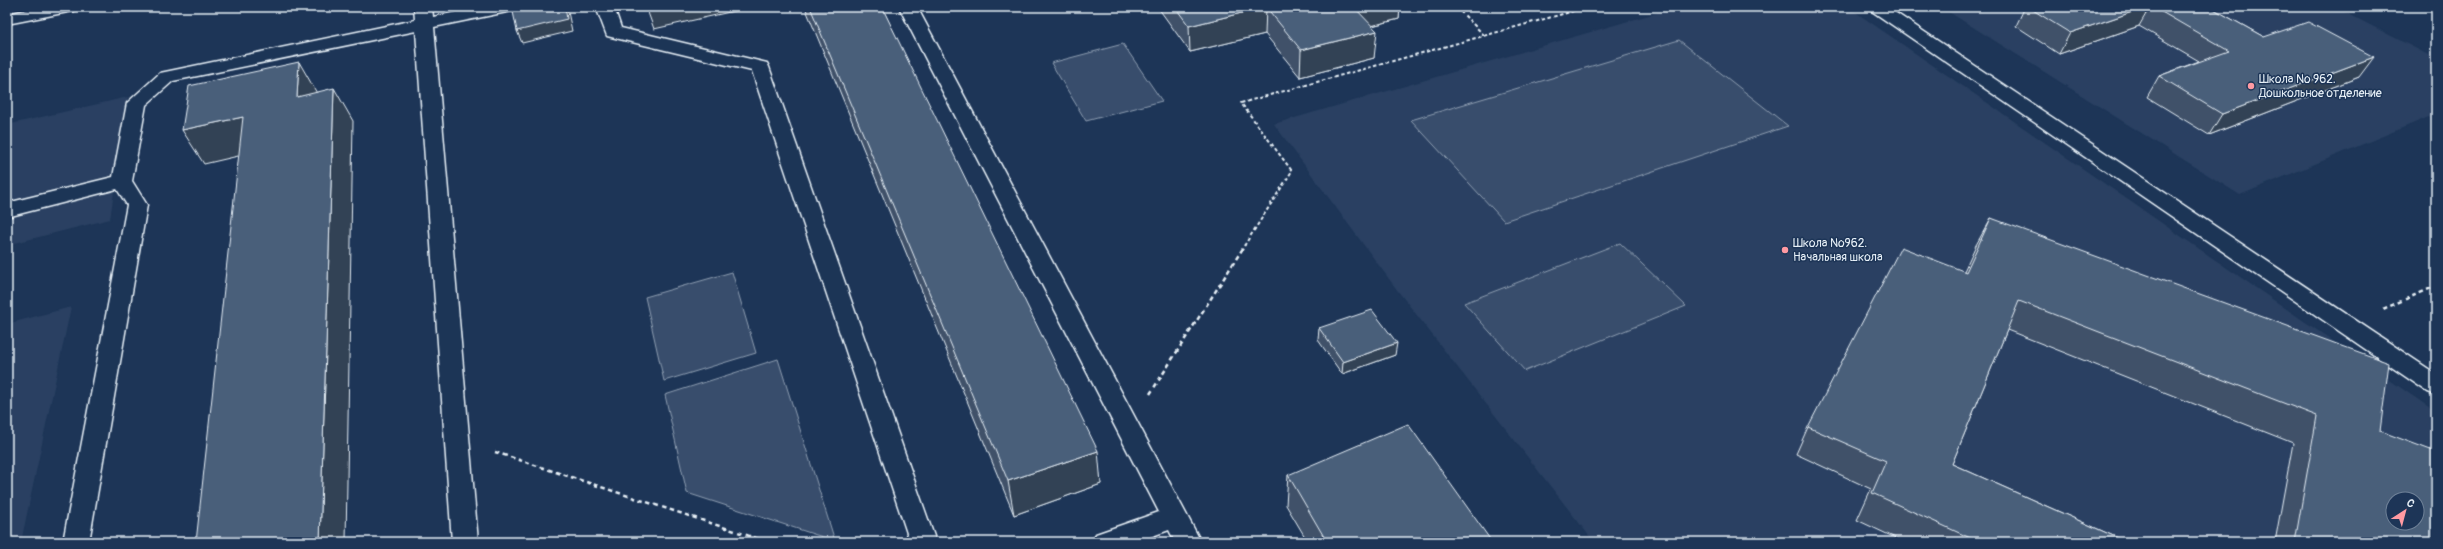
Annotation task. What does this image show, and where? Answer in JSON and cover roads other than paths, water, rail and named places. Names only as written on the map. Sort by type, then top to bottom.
[{"type":"street","points":[[7,19],[68,7]]},
{"type":"street","points":[[76,542],[137,205],[122,181],[137,103],[167,77],[424,16],[506,7]]},
{"type":"street","points":[[605,7],[613,32],[760,67],[923,542]]},
{"type":"street","points":[[908,7],[1188,542]]},
{"type":"street","points":[[1875,7],[2436,386]]},
{"type":"street","points":[[424,16],[465,542]]},
{"type":"street","points":[[7,210],[122,181]]},
{"type":"street","points":[[1105,542],[1175,517]]},
{"type":"place","name":"Школа № 962. Дошкольное отделение","points":[[2251,86]]},
{"type":"place","name":"Школа №962. Начальная школа","points":[[1785,250]]}]
